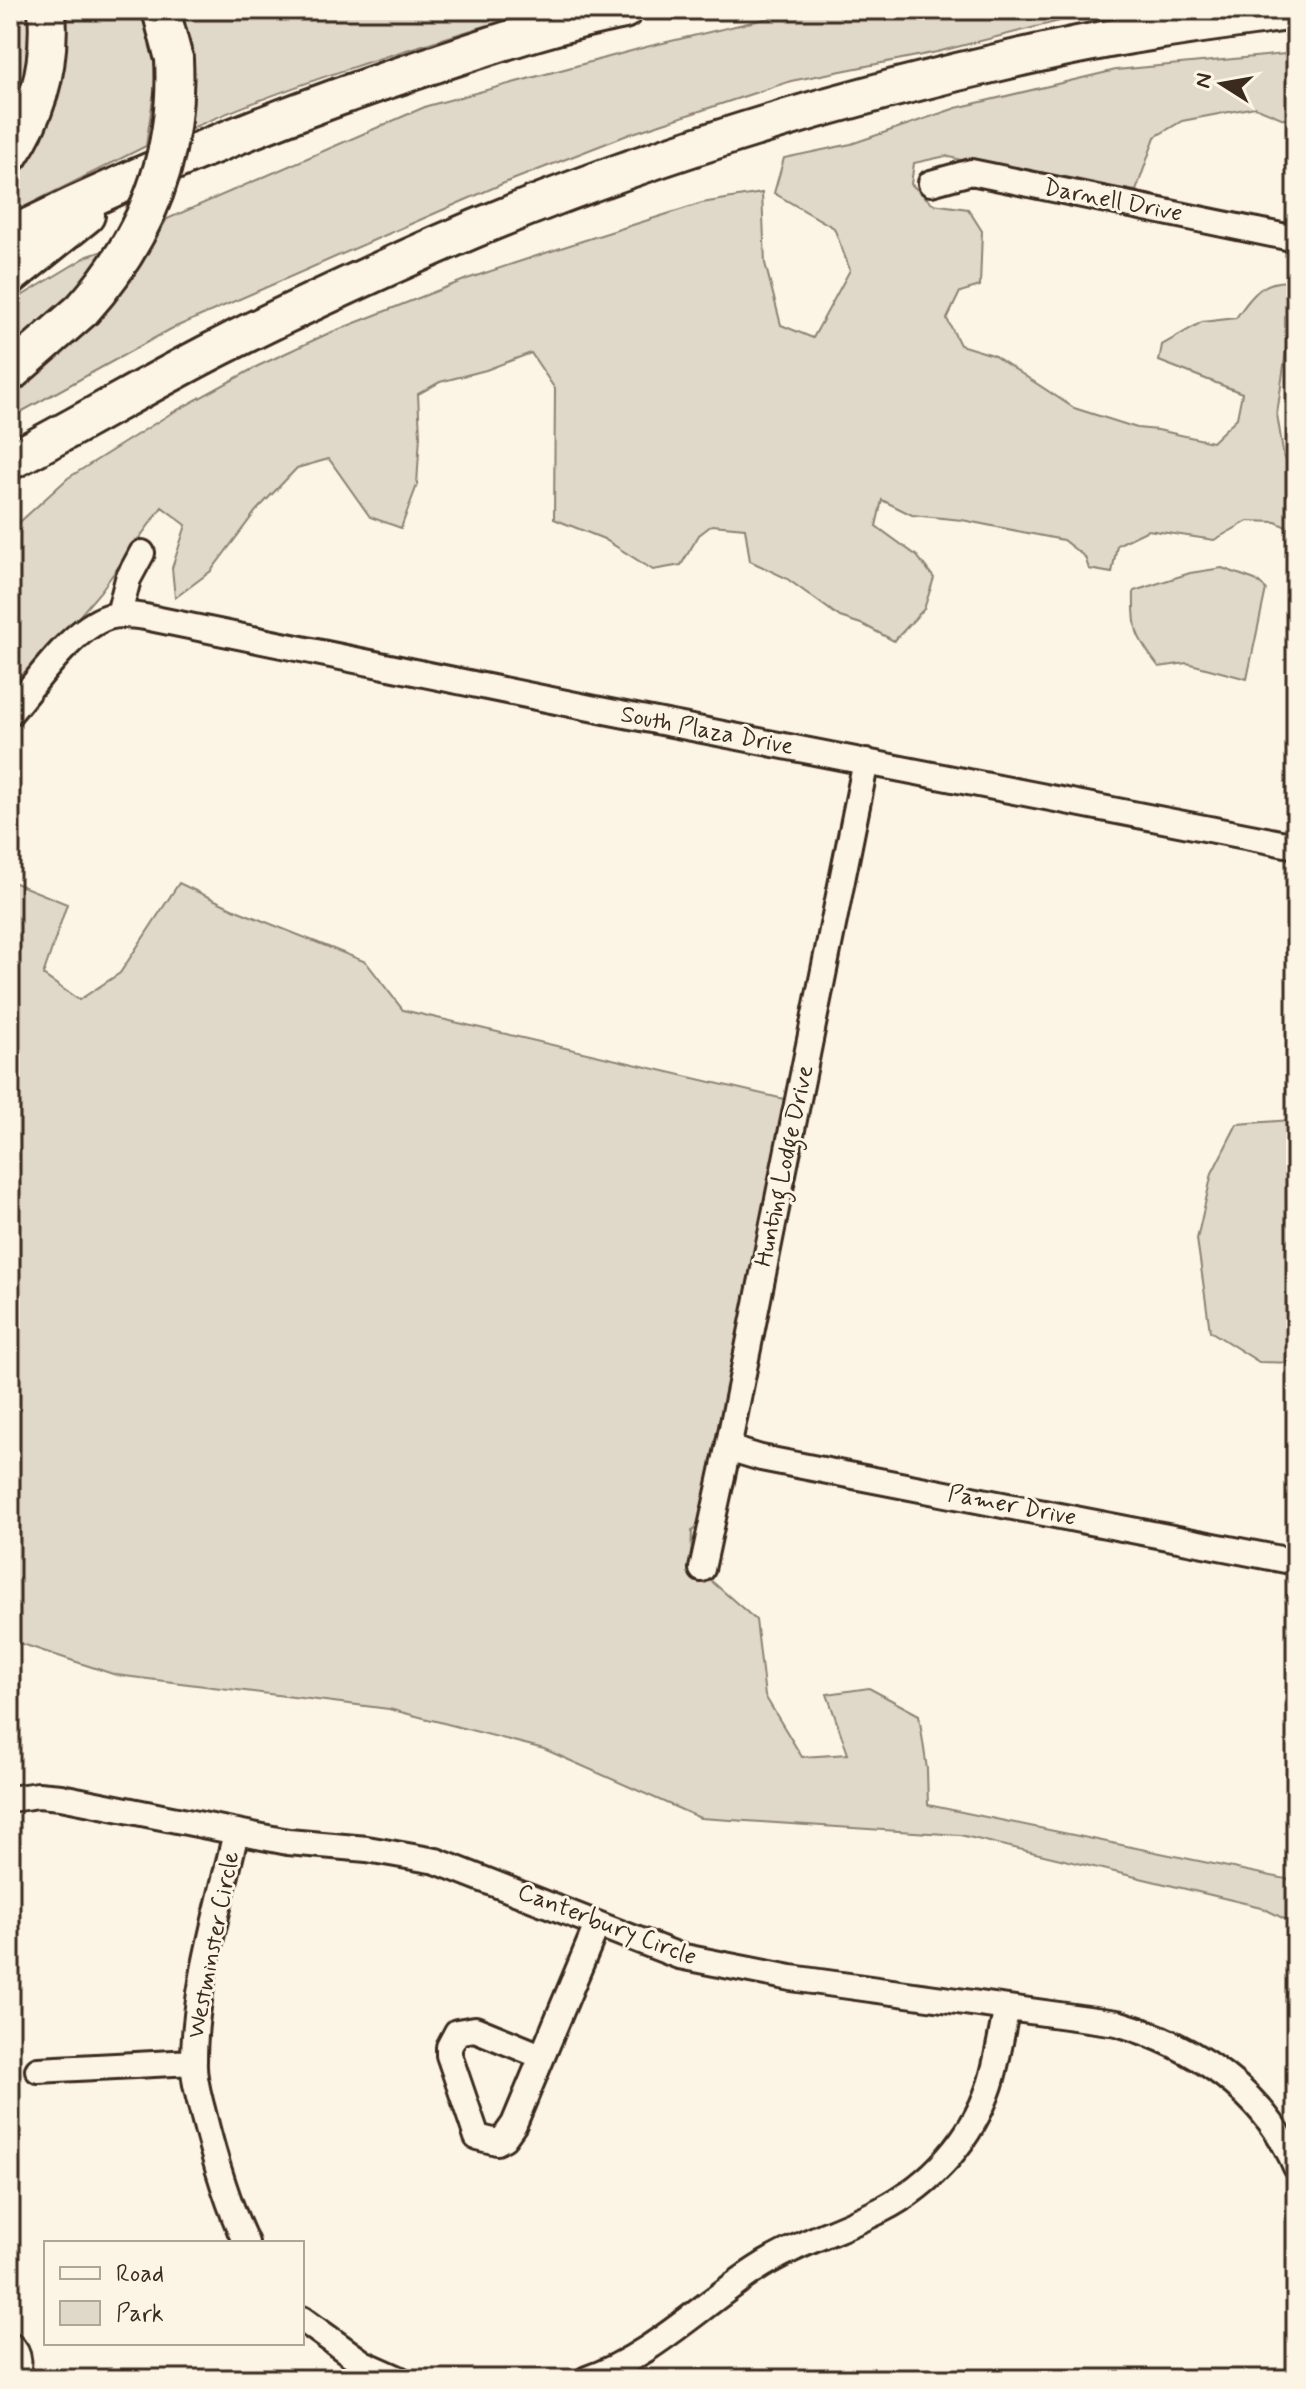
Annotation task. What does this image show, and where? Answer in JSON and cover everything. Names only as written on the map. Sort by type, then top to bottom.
[{"type":"highway","points":[[10,154],[34,111],[42,83],[48,50],[47,10]]},
{"type":"highway","points":[[10,373],[82,310],[105,285],[127,254],[155,193],[172,126],[176,91],[174,59],[161,10]]},
{"type":"highway","points":[[10,236],[131,179],[289,114],[592,16],[624,10]]},
{"type":"highway","points":[[10,461],[255,330],[431,247],[584,187],[766,125],[914,82],[1061,48],[1296,11]]},
{"type":"highway","points":[[10,276],[131,179]]},
{"type":"highway","points":[[10,488],[65,451],[138,390]]},
{"type":"street","name":"Darnell Drive","points":[[931,183],[971,172],[1296,239]]},
{"type":"street","points":[[10,713],[85,630],[119,614],[128,579],[142,553]]},
{"type":"street","name":"South Plaza Drive","points":[[119,614],[1296,846]]},
{"type":"street","name":"Hunting Lodge Drive","points":[[702,1569],[866,761]]},
{"type":"street","name":"Pamer Drive","points":[[728,1448],[761,1458],[1296,1562]]},
{"type":"street","name":"Canterbury Circle","points":[[10,1799],[38,1795],[61,1797],[288,1842],[367,1849],[436,1861],[679,1956],[791,1978],[1117,2023],[1146,2031],[1191,2052],[1215,2068],[1255,2104],[1296,2167]]},
{"type":"street","name":"Westminster Circle","points":[[236,1832],[200,1995],[193,2062],[211,2146],[245,2241]]},
{"type":"street","points":[[541,2056],[475,2029],[457,2032],[452,2039],[449,2055],[477,2137],[497,2142],[514,2124],[597,1925]]},
{"type":"street","points":[[587,2379],[616,2367],[647,2348],[773,2259],[882,2209],[932,2174],[959,2145],[981,2108],[993,2075],[1007,2008]]},
{"type":"street","points":[[38,2070],[193,2062]]},
{"type":"street","points":[[304,2320],[363,2363],[399,2379]]},
{"type":"street","points":[[10,2345],[18,2354],[19,2362],[14,2379]]},
{"type":"green space","points":[[10,10],[37,10],[39,34],[10,124]]},
{"type":"green space","points":[[57,10],[150,10],[156,78],[146,146],[10,214],[10,164]]},
{"type":"green space","points":[[180,10],[539,10],[320,78],[192,128]]},
{"type":"green space","points":[[803,10],[1103,10],[937,52],[791,81],[630,134],[502,184],[171,329],[10,418],[10,389],[80,338],[138,268],[167,219],[427,106],[646,47]]},
{"type":"green space","points":[[1296,53],[1296,124],[1255,107],[1182,121],[1155,137],[1136,191],[979,165],[946,156],[914,163],[911,184],[933,204],[968,209],[982,231],[980,286],[960,292],[947,319],[960,345],[993,355],[1074,408],[1137,428],[1212,442],[1237,418],[1242,393],[1159,361],[1162,345],[1202,322],[1236,318],[1254,295],[1267,285],[1296,282],[1277,414],[1284,458],[1296,462],[1296,532],[1276,522],[1248,521],[1214,540],[1148,530],[1117,545],[1112,573],[1089,569],[1085,557],[1063,540],[962,520],[912,515],[882,500],[876,526],[917,556],[934,578],[924,609],[894,641],[864,625],[840,617],[786,578],[750,561],[745,528],[712,525],[699,535],[681,565],[653,570],[604,539],[554,519],[555,389],[531,353],[486,370],[440,382],[418,394],[420,435],[417,485],[401,528],[370,517],[329,459],[297,468],[256,511],[211,571],[175,598],[172,568],[186,525],[162,507],[100,592],[10,697],[10,636],[17,624],[10,617],[10,531],[68,478],[170,414],[258,366],[327,334],[467,279],[702,203],[762,193],[765,263],[781,325],[813,338],[850,270],[834,228],[774,193],[784,158],[851,144],[956,108],[1116,70]]},
{"type":"green space","points":[[109,249],[51,321],[10,356],[10,303],[88,256]]},
{"type":"green space","points":[[1222,568],[1255,580],[1266,589],[1247,679],[1187,663],[1159,667],[1137,632],[1134,591],[1190,573]]},
{"type":"green space","points":[[10,881],[67,904],[43,975],[79,1000],[120,973],[179,883],[236,910],[366,962],[403,1010],[784,1099],[705,1523],[692,1531],[691,1563],[756,1620],[765,1696],[802,1757],[848,1754],[827,1694],[869,1688],[919,1715],[927,1769],[928,1805],[1296,1881],[1296,1925],[1261,1907],[960,1835],[700,1818],[544,1749],[389,1709],[116,1675],[10,1640]]},
{"type":"green space","points":[[1296,1122],[1296,1363],[1259,1362],[1210,1331],[1197,1239],[1212,1173],[1237,1124]]}]
